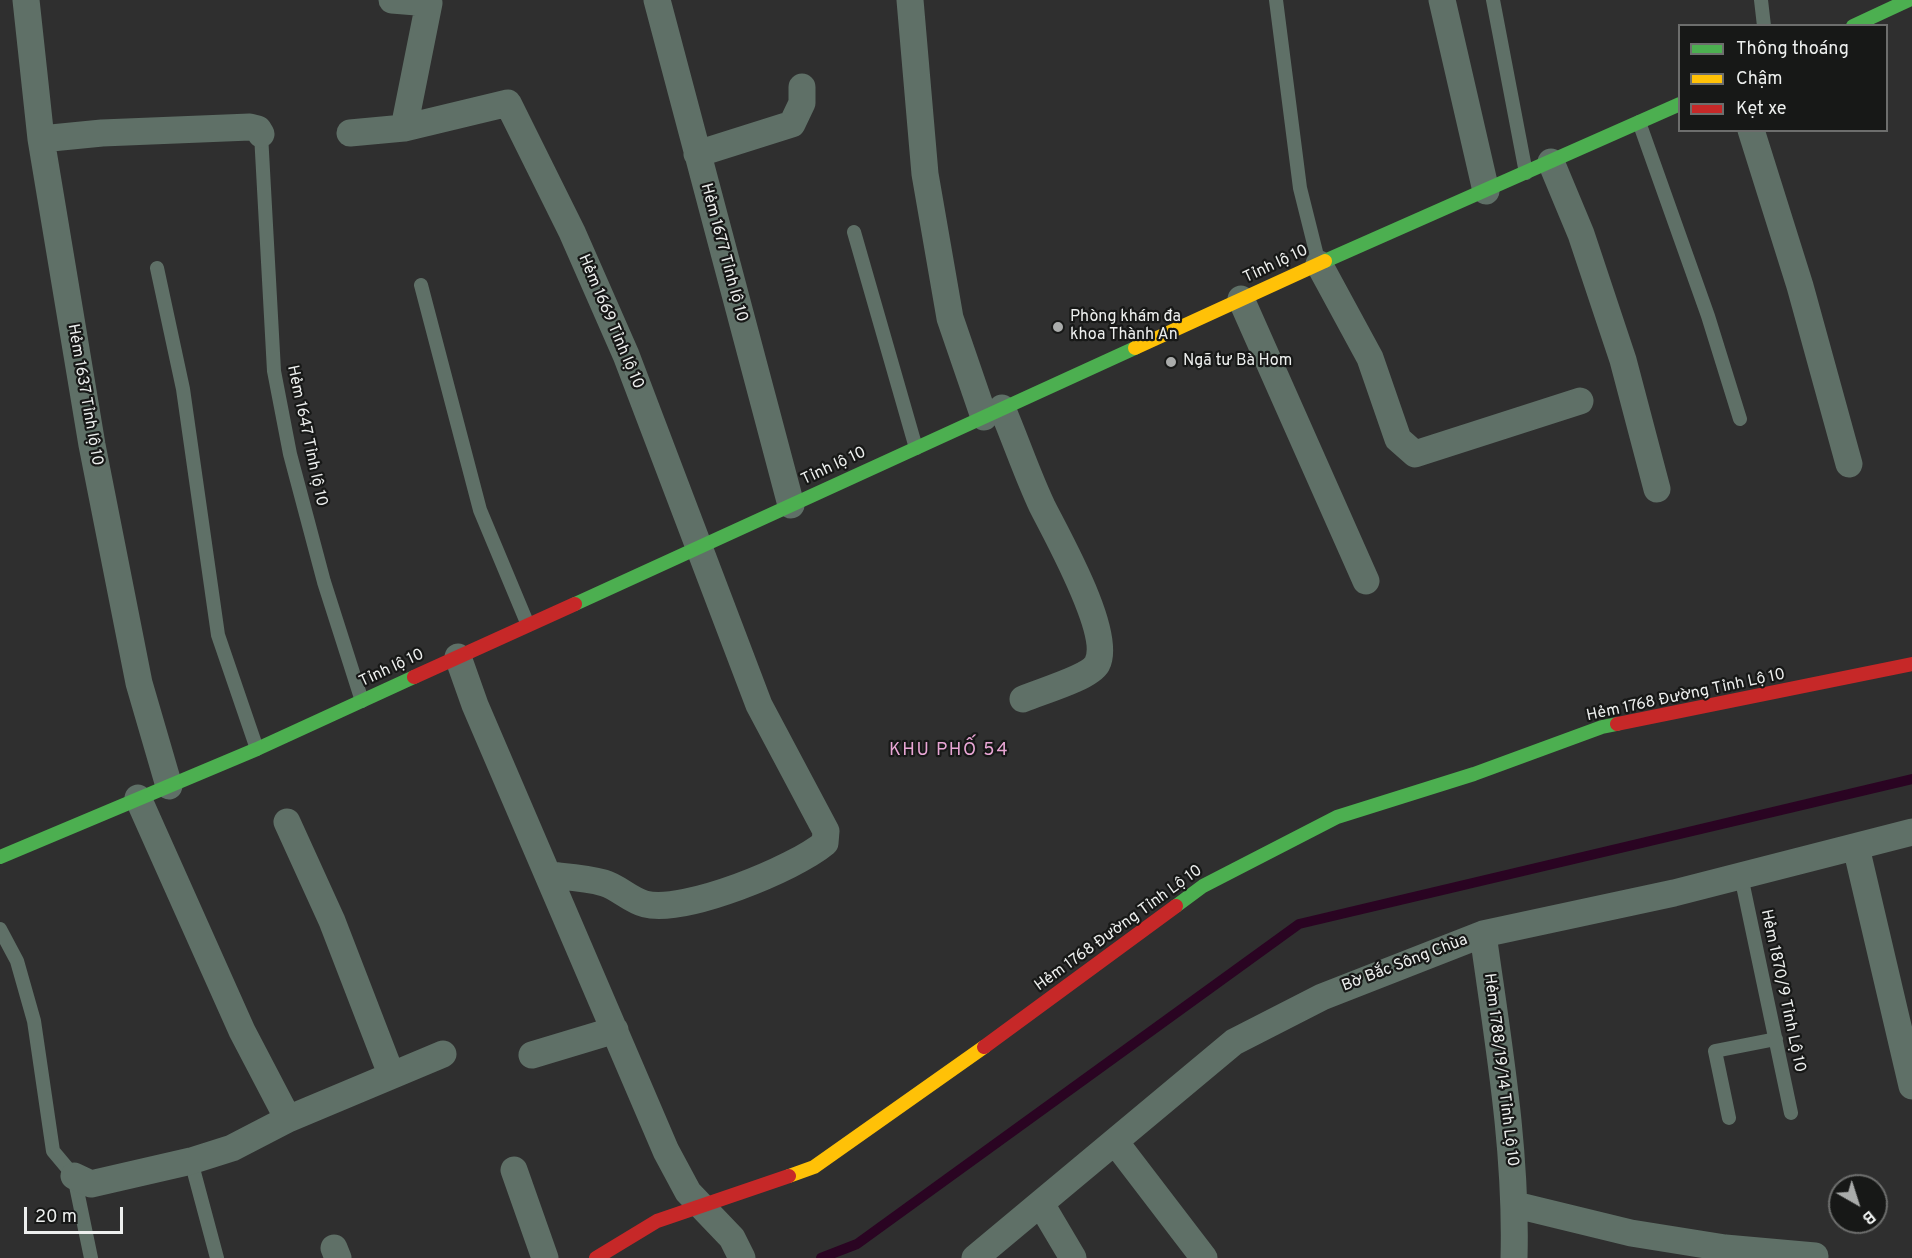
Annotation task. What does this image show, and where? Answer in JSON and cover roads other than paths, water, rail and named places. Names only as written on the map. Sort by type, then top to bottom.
[{"type":"main road","points":[[1856,24],[1909,0]]},
{"type":"main road","name":"Tỉnh lộ 10","points":[[0,857],[257,749],[1241,299],[1678,105]]},
{"type":"main road","name":"Hẻm 1768 Đường Tỉnh Lộ 10","points":[[596,1258],[657,1221],[814,1167],[925,1091],[1203,886],[1337,817],[1474,774],[1602,727],[1735,702],[1912,664]]},
{"type":"street","name":"Hẻm 1637 Tỉnh lộ 10","points":[[26,0],[41,139],[100,490],[139,682],[169,786]]},
{"type":"street","points":[[350,133],[404,128],[429,3],[392,0]]},
{"type":"street","name":"Hẻm 1677 Tỉnh lộ 10","points":[[657,0],[791,505]]},
{"type":"street","points":[[910,0],[925,174],[950,318],[993,412],[1079,577],[1101,651],[1096,665],[1083,675],[1023,699]]},
{"type":"street","points":[[1442,0],[1486,190]]},
{"type":"street","points":[[697,154],[792,124],[802,103],[802,87]]},
{"type":"street","name":"Hẻm 1669 Tỉnh lộ 10","points":[[404,128],[508,104],[572,232],[626,355],[759,705],[826,831],[825,843],[794,864],[735,888],[670,905],[644,904],[605,883],[549,874]]},
{"type":"street","points":[[41,139],[102,133],[250,127],[258,129],[261,134]]},
{"type":"street","points":[[1752,132],[1800,286],[1849,464]]},
{"type":"street","points":[[1551,162],[1581,234],[1623,360],[1657,489]]},
{"type":"street","points":[[1319,264],[1370,358],[1398,439],[1414,454],[1580,401]]},
{"type":"street","points":[[1241,299],[1366,581]]},
{"type":"street","points":[[458,657],[475,705],[666,1151],[688,1192],[704,1206],[737,1248]]},
{"type":"street","points":[[138,798],[242,1031],[288,1119]]},
{"type":"street","points":[[287,822],[332,921],[391,1074]]},
{"type":"street","name":"Bờ Bắc Sông Chùa","points":[[975,1258],[1116,1143],[1234,1042],[1322,997],[1483,934],[1741,876],[1912,832]]},
{"type":"street","points":[[1856,847],[1912,1086]]},
{"type":"street","name":"Hẻm 1788/19/14 Tỉnh Lộ 10","points":[[1483,934],[1508,1108],[1516,1205],[1514,1258]]},
{"type":"street","points":[[532,1055],[615,1030]]},
{"type":"street","points":[[74,1176],[92,1184],[232,1149],[288,1119],[443,1054]]},
{"type":"street","points":[[1116,1143],[1204,1258]]},
{"type":"street","points":[[514,1170],[545,1258]]},
{"type":"street","points":[[1041,1204],[1073,1258]]},
{"type":"street","points":[[1516,1205],[1631,1233],[1725,1248],[1815,1256]]},
{"type":"lane","points":[[1276,0],[1300,188],[1319,264]]},
{"type":"lane","points":[[1493,0],[1526,173]]},
{"type":"lane","points":[[1761,0],[1764,24]]},
{"type":"lane","points":[[1639,122],[1708,316],[1740,419]]},
{"type":"lane","name":"Hẻm 1647 Tỉnh lộ 10","points":[[261,134],[274,371],[290,454],[324,582],[362,701]]},
{"type":"lane","points":[[854,231],[916,448]]},
{"type":"lane","points":[[157,268],[183,389],[218,635],[257,749]]},
{"type":"lane","points":[[421,285],[480,510],[528,625]]},
{"type":"lane","name":"Hẻm 1870/9 Tỉnh Lộ 10","points":[[1741,876],[1791,1113]]},
{"type":"lane","points":[[0,929],[17,961],[34,1021],[53,1151],[74,1176],[91,1258]]},
{"type":"lane","points":[[1729,1118],[1715,1051],[1776,1039]]},
{"type":"lane","points":[[191,1161],[217,1258]]},
{"type":"waterway","points":[[821,1258],[857,1244],[1299,924],[1912,779]]},
{"type":"place","name":"Phòng khám đa khoa Thành An","points":[[1058,327]]},
{"type":"place","name":"Ngã tư Bà Hom","points":[[1171,362]]},
{"type":"district","name":"KHU PHỐ 54","points":[[949,751]]}]
